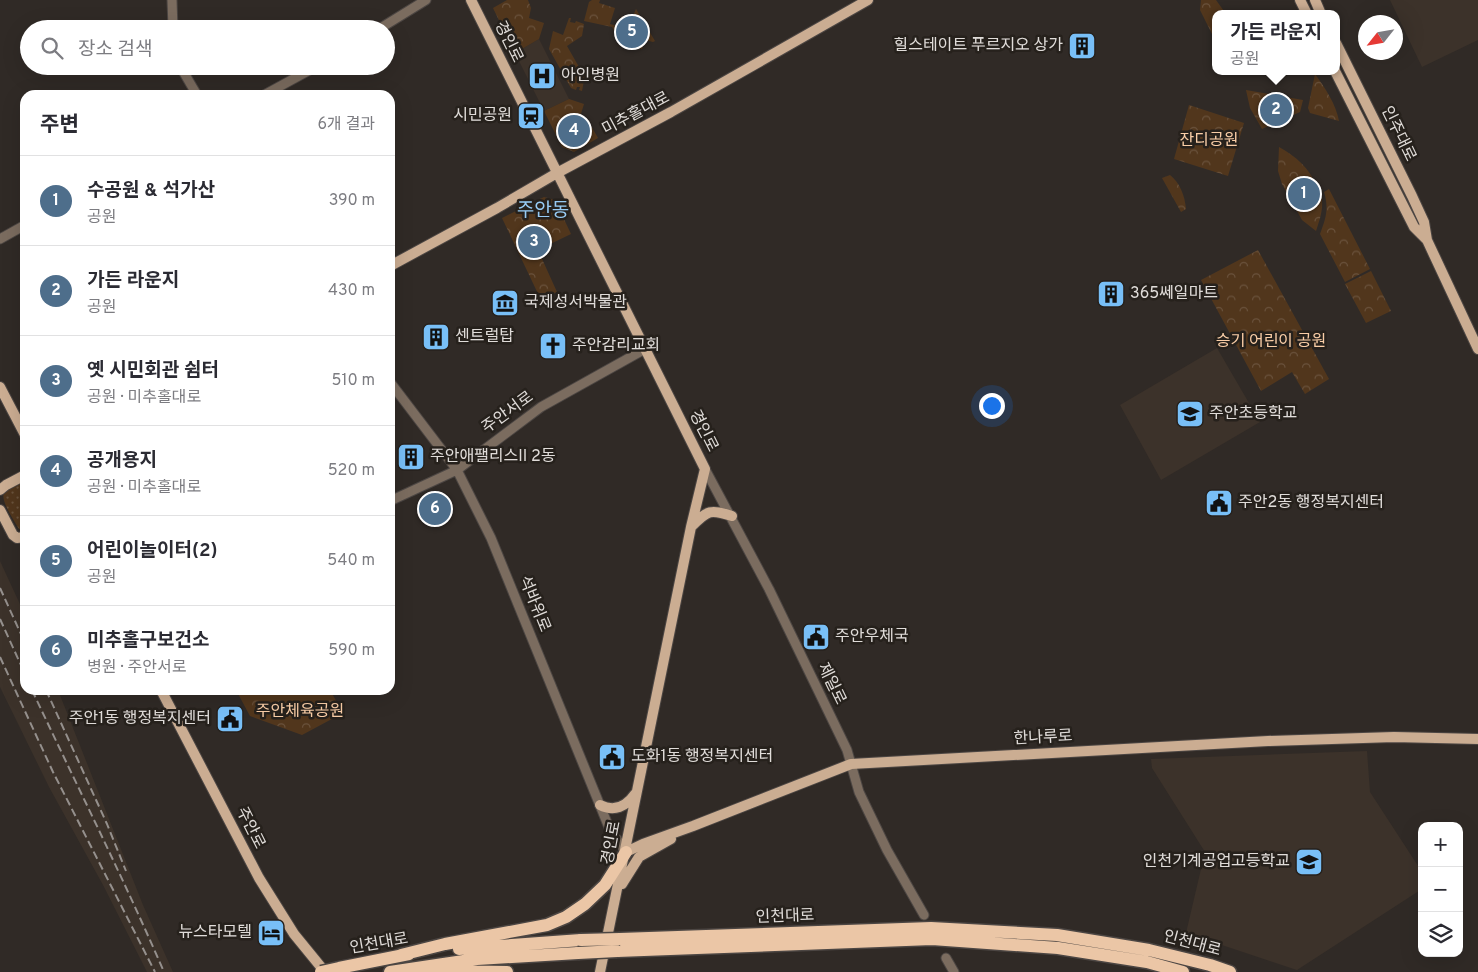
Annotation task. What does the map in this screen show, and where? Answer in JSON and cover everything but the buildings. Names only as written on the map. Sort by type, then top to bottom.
[{"type":"highway","points":[[401,955],[445,944],[547,925],[566,917],[585,904],[605,885],[626,852]]},
{"type":"highway","name":"인천대로","points":[[323,972],[401,955],[479,947],[580,947],[940,928],[1066,937],[1149,950],[1210,965],[1230,972]]},
{"type":"highway","name":"인천대로","points":[[618,945],[932,939],[1058,948],[1147,962],[1183,972]]},
{"type":"highway","name":"인천대로","points":[[390,972],[477,959],[580,947]]},
{"type":"highway","points":[[403,969],[507,972]]},
{"type":"main road","name":"경인로","points":[[471,0],[705,469],[691,527],[600,972]]},
{"type":"main road","name":"미추홀대로","points":[[395,263],[557,173],[659,119],[868,0]]},
{"type":"main road","name":"인주대로","points":[[1340,51],[1424,222],[1427,240],[1478,348]]},
{"type":"main road","name":"인주대로","points":[[1337,75],[1414,227],[1427,240]]},
{"type":"main road","points":[[0,387],[20,425]]},
{"type":"main road","points":[[0,490],[20,478]]},
{"type":"main road","points":[[0,510],[13,535],[20,538]]},
{"type":"main road","points":[[691,527],[706,512],[716,511],[732,516]]},
{"type":"main road","name":"주안로","points":[[164,695],[259,878],[294,934],[323,972]]},
{"type":"main road","name":"한나루로","points":[[626,852],[851,764],[1268,741],[1394,737],[1478,739]]},
{"type":"main road","points":[[600,805],[608,809],[617,808],[628,803],[637,791]]},
{"type":"main road","points":[[617,891],[639,857],[693,826]]},
{"type":"street","points":[[172,0],[173,20]]},
{"type":"street","points":[[394,20],[426,0]]},
{"type":"street","points":[[185,75],[193,90]]},
{"type":"street","points":[[273,90],[301,75]]},
{"type":"street","points":[[0,238],[20,228]]},
{"type":"street","name":"주안서로","points":[[395,499],[457,470],[541,407],[645,349]]},
{"type":"street","name":"석바위로","points":[[395,389],[457,470],[491,538],[610,830],[626,852]]},
{"type":"street","name":"제일로","points":[[705,469],[732,516],[847,750],[859,792],[886,850],[924,915]]},
{"type":"street","points":[[946,958],[954,972]]},
{"type":"shaded area","points":[[1390,0],[1478,0],[1478,40],[1422,67],[1403,27],[1403,15],[1397,15]]},
{"type":"shaded area","name":"아인병원","points":[[539,39],[569,99],[544,111],[515,53]]},
{"type":"shaded area","name":"주안초등학교","points":[[1217,348],[1260,422],[1161,480],[1120,405]]},
{"type":"shaded area","points":[[0,561],[20,604],[20,695],[60,695],[143,905],[173,972],[147,972],[103,885],[49,787],[0,687]]},
{"type":"shaded area","name":"인천기계공업고등학교","points":[[1367,751],[1370,792],[1418,866],[1418,892],[1297,970],[1186,933],[1205,852],[1152,768],[1151,759]]},
{"type":"green space","points":[[507,0],[528,0],[531,8],[529,18],[544,23],[539,39],[515,53],[493,8]]},
{"type":"green space","points":[[600,0],[599,3],[615,8],[610,24],[618,26],[622,16],[632,18],[636,9],[655,41],[645,40],[642,49],[636,48],[621,39],[612,27],[584,21],[589,2]]},
{"type":"green space","points":[[1201,0],[1216,0],[1223,10],[1212,10],[1212,34],[1200,10]]},
{"type":"green space","points":[[569,18],[571,18],[570,22],[575,23],[576,21],[584,24],[582,36],[567,46],[579,67],[586,70],[582,91],[579,90],[580,87],[577,87],[576,90],[571,88],[549,49],[553,31],[563,35]]},
{"type":"green space","points":[[1316,75],[1333,102],[1339,121],[1310,113],[1308,108]]},
{"type":"green space","points":[[1246,90],[1303,100],[1300,112],[1262,129],[1250,108]]},
{"type":"green space","points":[[569,99],[584,104],[579,120],[590,124],[598,138],[574,152],[562,147],[544,111]]},
{"type":"green space","name":"잔디공원","points":[[1189,105],[1244,123],[1228,176],[1174,159]]},
{"type":"green space","points":[[1279,147],[1301,163],[1310,173],[1318,188],[1322,204],[1316,231],[1302,220],[1282,184],[1278,171]]},
{"type":"green space","points":[[1170,175],[1177,182],[1183,195],[1186,209],[1181,212],[1162,178]]},
{"type":"green space","points":[[1329,189],[1370,269],[1345,282],[1320,234],[1326,213],[1324,192]]},
{"type":"green space","points":[[544,197],[555,200],[571,234],[538,250],[557,292],[541,300],[502,218]]},
{"type":"green space","name":"승기 어린이 공원","points":[[1258,250],[1329,379],[1305,394],[1292,372],[1261,391],[1201,280]]},
{"type":"green space","points":[[1371,271],[1391,311],[1366,323],[1345,284]]},
{"type":"green space","points":[[20,482],[20,529],[8,511],[3,496],[13,485]]},
{"type":"green space","name":"주안체육공원","points":[[239,695],[333,695],[343,713],[302,735],[250,716]]},
{"type":"railway","points":[[0,588],[20,632]]},
{"type":"railway","points":[[0,619],[20,663]]},
{"type":"railway","points":[[0,657],[53,772],[155,972]]},
{"type":"railway","points":[[34,695],[164,972]]},
{"type":"railway","points":[[48,695],[107,824],[126,871]]},
{"type":"place","name":"어린이놀이터(2)","points":[[632,32]]},
{"type":"place","name":"힐스테이트 푸르지오 상가","points":[[1082,46]]},
{"type":"place","name":"아인병원","points":[[542,76]]},
{"type":"place","name":"가든 라운지","points":[[1276,110]]},
{"type":"place","name":"시민공원","points":[[531,116]]},
{"type":"place","name":"공개용지","points":[[574,131]]},
{"type":"place","name":"수공원 & 석가산","points":[[1304,194]]},
{"type":"place","name":"옛 시민회관 쉼터","points":[[534,242]]},
{"type":"place","name":"365쎄일마트","points":[[1111,294]]},
{"type":"place","name":"국제성서박물관","points":[[505,303]]},
{"type":"place","name":"센트럴탑","points":[[436,337]]},
{"type":"place","name":"주안감리교회","points":[[553,346]]},
{"type":"place","name":"주안초등학교","points":[[1190,414]]},
{"type":"place","name":"주안애팰리스II 2동","points":[[411,457]]},
{"type":"place","name":"주안2동 행정복지센터","points":[[1219,503]]},
{"type":"place","name":"미추홀구보건소","points":[[435,509]]},
{"type":"place","name":"주안우체국","points":[[816,637]]},
{"type":"place","name":"주안1동 행정복지센터","points":[[230,719]]},
{"type":"place","name":"도화1동 행정복지센터","points":[[612,757]]},
{"type":"place","name":"인천기계공업고등학교","points":[[1309,862]]},
{"type":"place","name":"뉴스타모텔","points":[[271,933]]},
{"type":"district","name":"주안동","points":[[543,211]]}]
